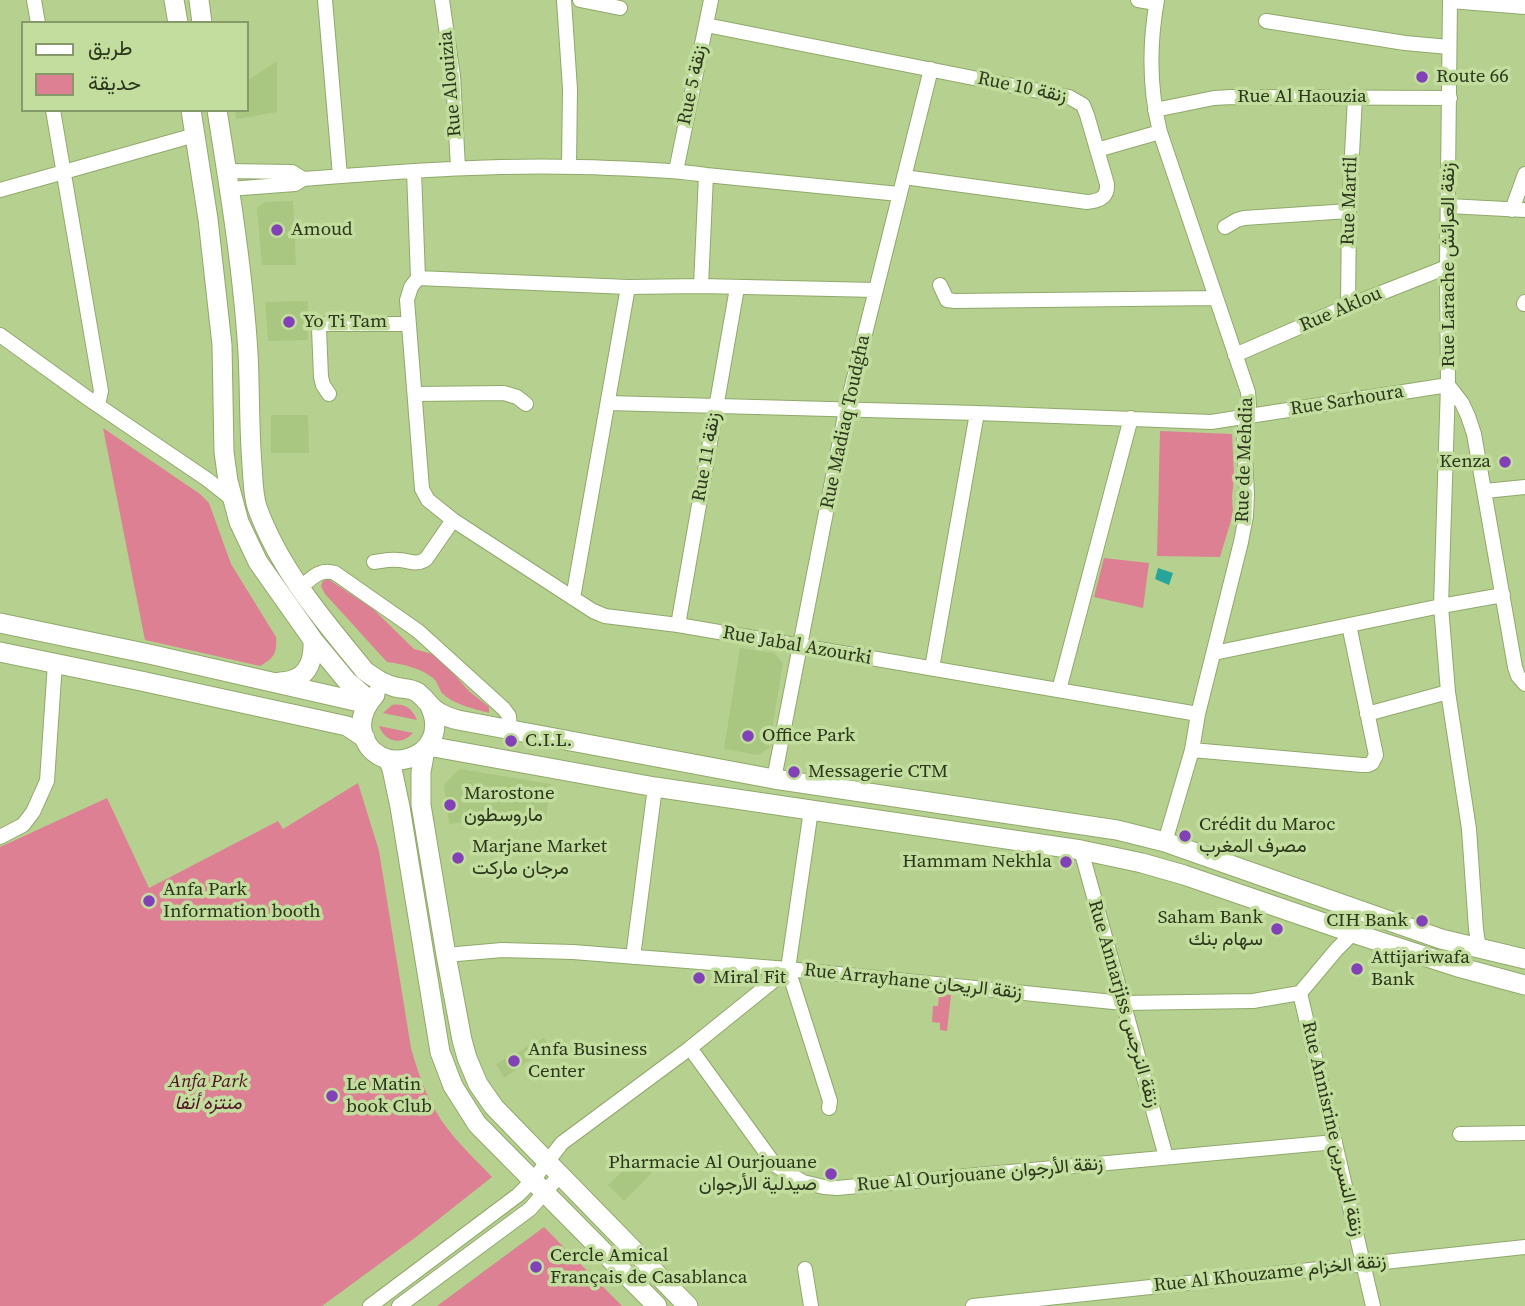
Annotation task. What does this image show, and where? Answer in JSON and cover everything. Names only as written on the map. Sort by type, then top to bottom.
[{"type":"main road","points":[[174,0],[178,21]]},
{"type":"main road","points":[[199,0],[202,21]]},
{"type":"main road","points":[[191,112],[208,219],[218,310],[223,372],[224,452],[232,499],[239,522],[258,562],[313,640],[347,681],[369,702]]},
{"type":"main road","points":[[0,652],[347,726],[365,738],[374,751],[388,759],[411,759],[431,742],[435,729],[433,713],[426,699],[413,690],[384,683],[365,671],[301,587],[268,533],[256,504],[250,451],[244,302],[216,112]]},
{"type":"main road","points":[[0,623],[369,702]]},
{"type":"main road","points":[[279,682],[293,681],[305,672],[312,658],[313,640]]},
{"type":"main road","points":[[365,738],[362,723],[369,702],[382,691],[397,687]]},
{"type":"main road","points":[[430,706],[448,718],[774,779],[1117,830],[1165,842],[1441,939],[1525,959]]},
{"type":"main road","points":[[426,748],[655,787],[1081,850],[1184,875],[1458,967],[1525,985]]},
{"type":"main road","points":[[426,748],[421,772],[421,805],[462,1040],[478,1084],[494,1107],[688,1306]]},
{"type":"main road","points":[[388,759],[400,807],[437,1039],[443,1064],[458,1096],[477,1124],[657,1306]]},
{"type":"street","points":[[34,0],[38,21]]},
{"type":"street","points":[[325,0],[340,176]]},
{"type":"street","name":"Rue Alouizia","points":[[442,0],[453,76],[458,168]]},
{"type":"street","points":[[564,0],[570,89],[569,166]]},
{"type":"street","points":[[580,0],[620,8]]},
{"type":"street","name":"Rue 5 زنقة","points":[[676,170],[710,0]]},
{"type":"street","points":[[1138,0],[1156,2]]},
{"type":"street","points":[[1450,1],[1525,8]]},
{"type":"street","name":"Rue Larache زنقة العرائش","points":[[1450,1],[1448,385],[1468,416],[1474,434],[1515,667],[1525,684]]},
{"type":"street","name":"Rue de Mehdia","points":[[1156,2],[1150,70],[1154,110],[1248,392],[1249,405],[1244,442],[1246,516],[1198,714],[1192,750],[1165,842]]},
{"type":"street","points":[[1266,21],[1405,43],[1449,47]]},
{"type":"street","name":"Rue 10 زنقة","points":[[706,25],[1069,97],[1083,105],[1107,190],[1105,197],[1096,202],[1087,202],[904,177]]},
{"type":"street","name":"Rue Madiaq Toudgha","points":[[774,779],[846,410],[931,69]]},
{"type":"street","name":"Rue Martil","points":[[1348,306],[1349,211],[1355,97]]},
{"type":"street","name":"Rue Al Haouzia","points":[[1154,110],[1214,98],[1450,98]]},
{"type":"street","points":[[53,112],[101,391],[98,405]]},
{"type":"street","points":[[1097,149],[1160,132]]},
{"type":"street","points":[[0,190],[195,135]]},
{"type":"street","points":[[228,180],[295,184],[303,179],[458,168],[569,166],[676,170],[899,194]]},
{"type":"street","points":[[415,171],[418,278],[408,293],[408,324],[415,394],[505,393],[526,404]]},
{"type":"street","points":[[1448,206],[1518,210],[1525,174]]},
{"type":"street","points":[[701,286],[706,175]]},
{"type":"street","points":[[1225,227],[1244,218],[1349,211]]},
{"type":"street","name":"Rue Aklou","points":[[1236,355],[1348,306],[1447,267]]},
{"type":"street","points":[[418,278],[628,287],[875,290]]},
{"type":"street","points":[[940,285],[947,300],[955,301],[1216,298]]},
{"type":"street","points":[[573,598],[628,287]]},
{"type":"street","name":"Rue 11 زنقة","points":[[678,625],[737,288]]},
{"type":"street","points":[[329,394],[321,377],[319,328],[322,324],[408,324]]},
{"type":"street","points":[[0,335],[232,499]]},
{"type":"street","points":[[1448,385],[1441,606],[1448,692],[1469,829],[1479,949]]},
{"type":"street","name":"Rue Sarhoura","points":[[608,403],[1211,422],[1448,385]]},
{"type":"street","name":"Rue Jabal Azourki","points":[[415,394],[422,489],[428,500],[453,520],[593,611],[605,616],[678,625],[1198,714]]},
{"type":"street","points":[[932,668],[977,413]]},
{"type":"street","points":[[1059,690],[1131,418]]},
{"type":"street","points":[[1485,491],[1525,487]]},
{"type":"street","points":[[374,562],[394,559],[422,562],[453,520]]},
{"type":"street","points":[[301,587],[320,572],[335,573],[418,631],[504,709],[509,716],[510,731]]},
{"type":"street","points":[[1214,653],[1503,595]]},
{"type":"street","points":[[1192,750],[1368,765],[1376,755],[1349,625]]},
{"type":"street","points":[[0,837],[23,825],[33,812],[47,781],[55,663]]},
{"type":"street","points":[[1367,714],[1448,692]]},
{"type":"street","points":[[633,957],[655,787]]},
{"type":"street","points":[[811,810],[788,969],[830,1101],[829,1108]]},
{"type":"street","name":"Rue Annarjiss زنقة النرجس","points":[[1081,850],[1166,1157]]},
{"type":"street","points":[[1300,993],[1353,933]]},
{"type":"street","name":"Rue Arrayhane زنقة الريحان","points":[[446,955],[521,950],[573,952],[788,969],[1123,1003],[1252,1001],[1300,993]]},
{"type":"street","points":[[399,1306],[530,1209],[539,1186],[554,1169],[552,1154],[562,1143],[690,1048],[788,969]]},
{"type":"street","name":"Rue Annisrine زنقة النسرين","points":[[1300,993],[1373,1306]]},
{"type":"street","name":"Rue Al Ourjouane زنقة الأرجوان","points":[[690,1048],[775,1165],[793,1177],[813,1185],[836,1188],[1335,1142]]},
{"type":"street","points":[[1460,1134],[1525,1133]]},
{"type":"street","points":[[370,1306],[518,1195],[539,1186]]},
{"type":"street","name":"Rue Al Khouzame زنقة الخزام","points":[[973,1306],[1525,1247]]},
{"type":"street","points":[[806,1269],[811,1306]]},
{"type":"shaded area","points":[[277,61],[277,112],[236,119],[235,112],[248,112],[248,80]]},
{"type":"shaded area","points":[[293,201],[296,265],[262,265],[257,208],[265,202]]},
{"type":"shaded area","points":[[308,301],[308,340],[268,341],[265,302]]},
{"type":"shaded area","points":[[271,415],[308,415],[309,453],[271,453]]},
{"type":"shaded area","points":[[740,648],[774,653],[783,663],[769,748],[758,755],[724,749]]},
{"type":"shaded area","points":[[459,769],[551,784],[545,823],[505,817],[449,824],[444,785]]},
{"type":"shaded area","name":"Anfa Business Center","points":[[544,1038],[550,1046],[504,1078],[496,1064]]},
{"type":"shaded area","points":[[638,1156],[652,1173],[624,1201],[608,1185]]},
{"type":"green space","points":[[103,428],[200,494],[209,503],[231,564],[276,637],[275,652],[265,663],[260,666],[145,640]]},
{"type":"green space","points":[[1160,431],[1232,434],[1233,514],[1220,557],[1157,556]]},
{"type":"green space","points":[[1104,558],[1149,563],[1143,608],[1094,597]]},
{"type":"green space","points":[[328,579],[373,609],[414,649],[432,654],[489,707],[489,713],[452,701],[442,693],[437,682],[424,672],[387,662],[325,594],[321,586],[323,581]]},
{"type":"green space","points":[[392,705],[407,707],[417,720],[383,713]]},
{"type":"green space","points":[[379,726],[413,733],[399,741],[389,739]]},
{"type":"green space","name":"Anfa Park منتزه أنفا","points":[[358,783],[379,851],[411,1048],[418,1072],[427,1095],[447,1128],[492,1177],[322,1306],[0,1306],[0,847],[107,798],[149,888],[278,821],[283,829]]},
{"type":"green space","points":[[939,994],[951,995],[947,1031],[940,1030],[940,1023],[932,1022],[933,1006],[938,1006]]},
{"type":"green space","name":"Cercle Amical Français de Casablanca","points":[[544,1227],[622,1306],[437,1306]]},
{"type":"water","points":[[1158,568],[1173,573],[1169,585],[1155,579]]},
{"type":"place","name":"Route 66","points":[[1422,77]]},
{"type":"place","name":"Amoud","points":[[277,230]]},
{"type":"place","name":"Yo Ti Tam","points":[[289,322]]},
{"type":"place","name":"Kenza","points":[[1505,462]]},
{"type":"place","name":"Office Park","points":[[748,736]]},
{"type":"place","name":"C.I.L.","points":[[511,741]]},
{"type":"place","name":"Messagerie CTM","points":[[794,772]]},
{"type":"place","name":"Marostone ماروسطون","points":[[450,805]]},
{"type":"place","name":"Crédit du Maroc مصرف المغرب","points":[[1185,836]]},
{"type":"place","name":"Marjane Market مرجان ماركت","points":[[458,858]]},
{"type":"place","name":"Hammam Nekhla","points":[[1066,862]]},
{"type":"place","name":"Anfa Park Information booth","points":[[149,901]]},
{"type":"place","name":"CIH Bank","points":[[1422,921]]},
{"type":"place","name":"Saham Bank سهام بنك","points":[[1277,929]]},
{"type":"place","name":"Attijariwafa Bank","points":[[1357,969]]},
{"type":"place","name":"Miral Fit","points":[[699,978]]},
{"type":"place","name":"Anfa Business Center","points":[[514,1061]]},
{"type":"place","name":"Le Matin book Club","points":[[332,1096]]},
{"type":"place","name":"Pharmacie Al Ourjouane صيدلية الأرجوان","points":[[831,1174]]},
{"type":"place","name":"Cercle Amical Français de Casablanca","points":[[536,1267]]}]
